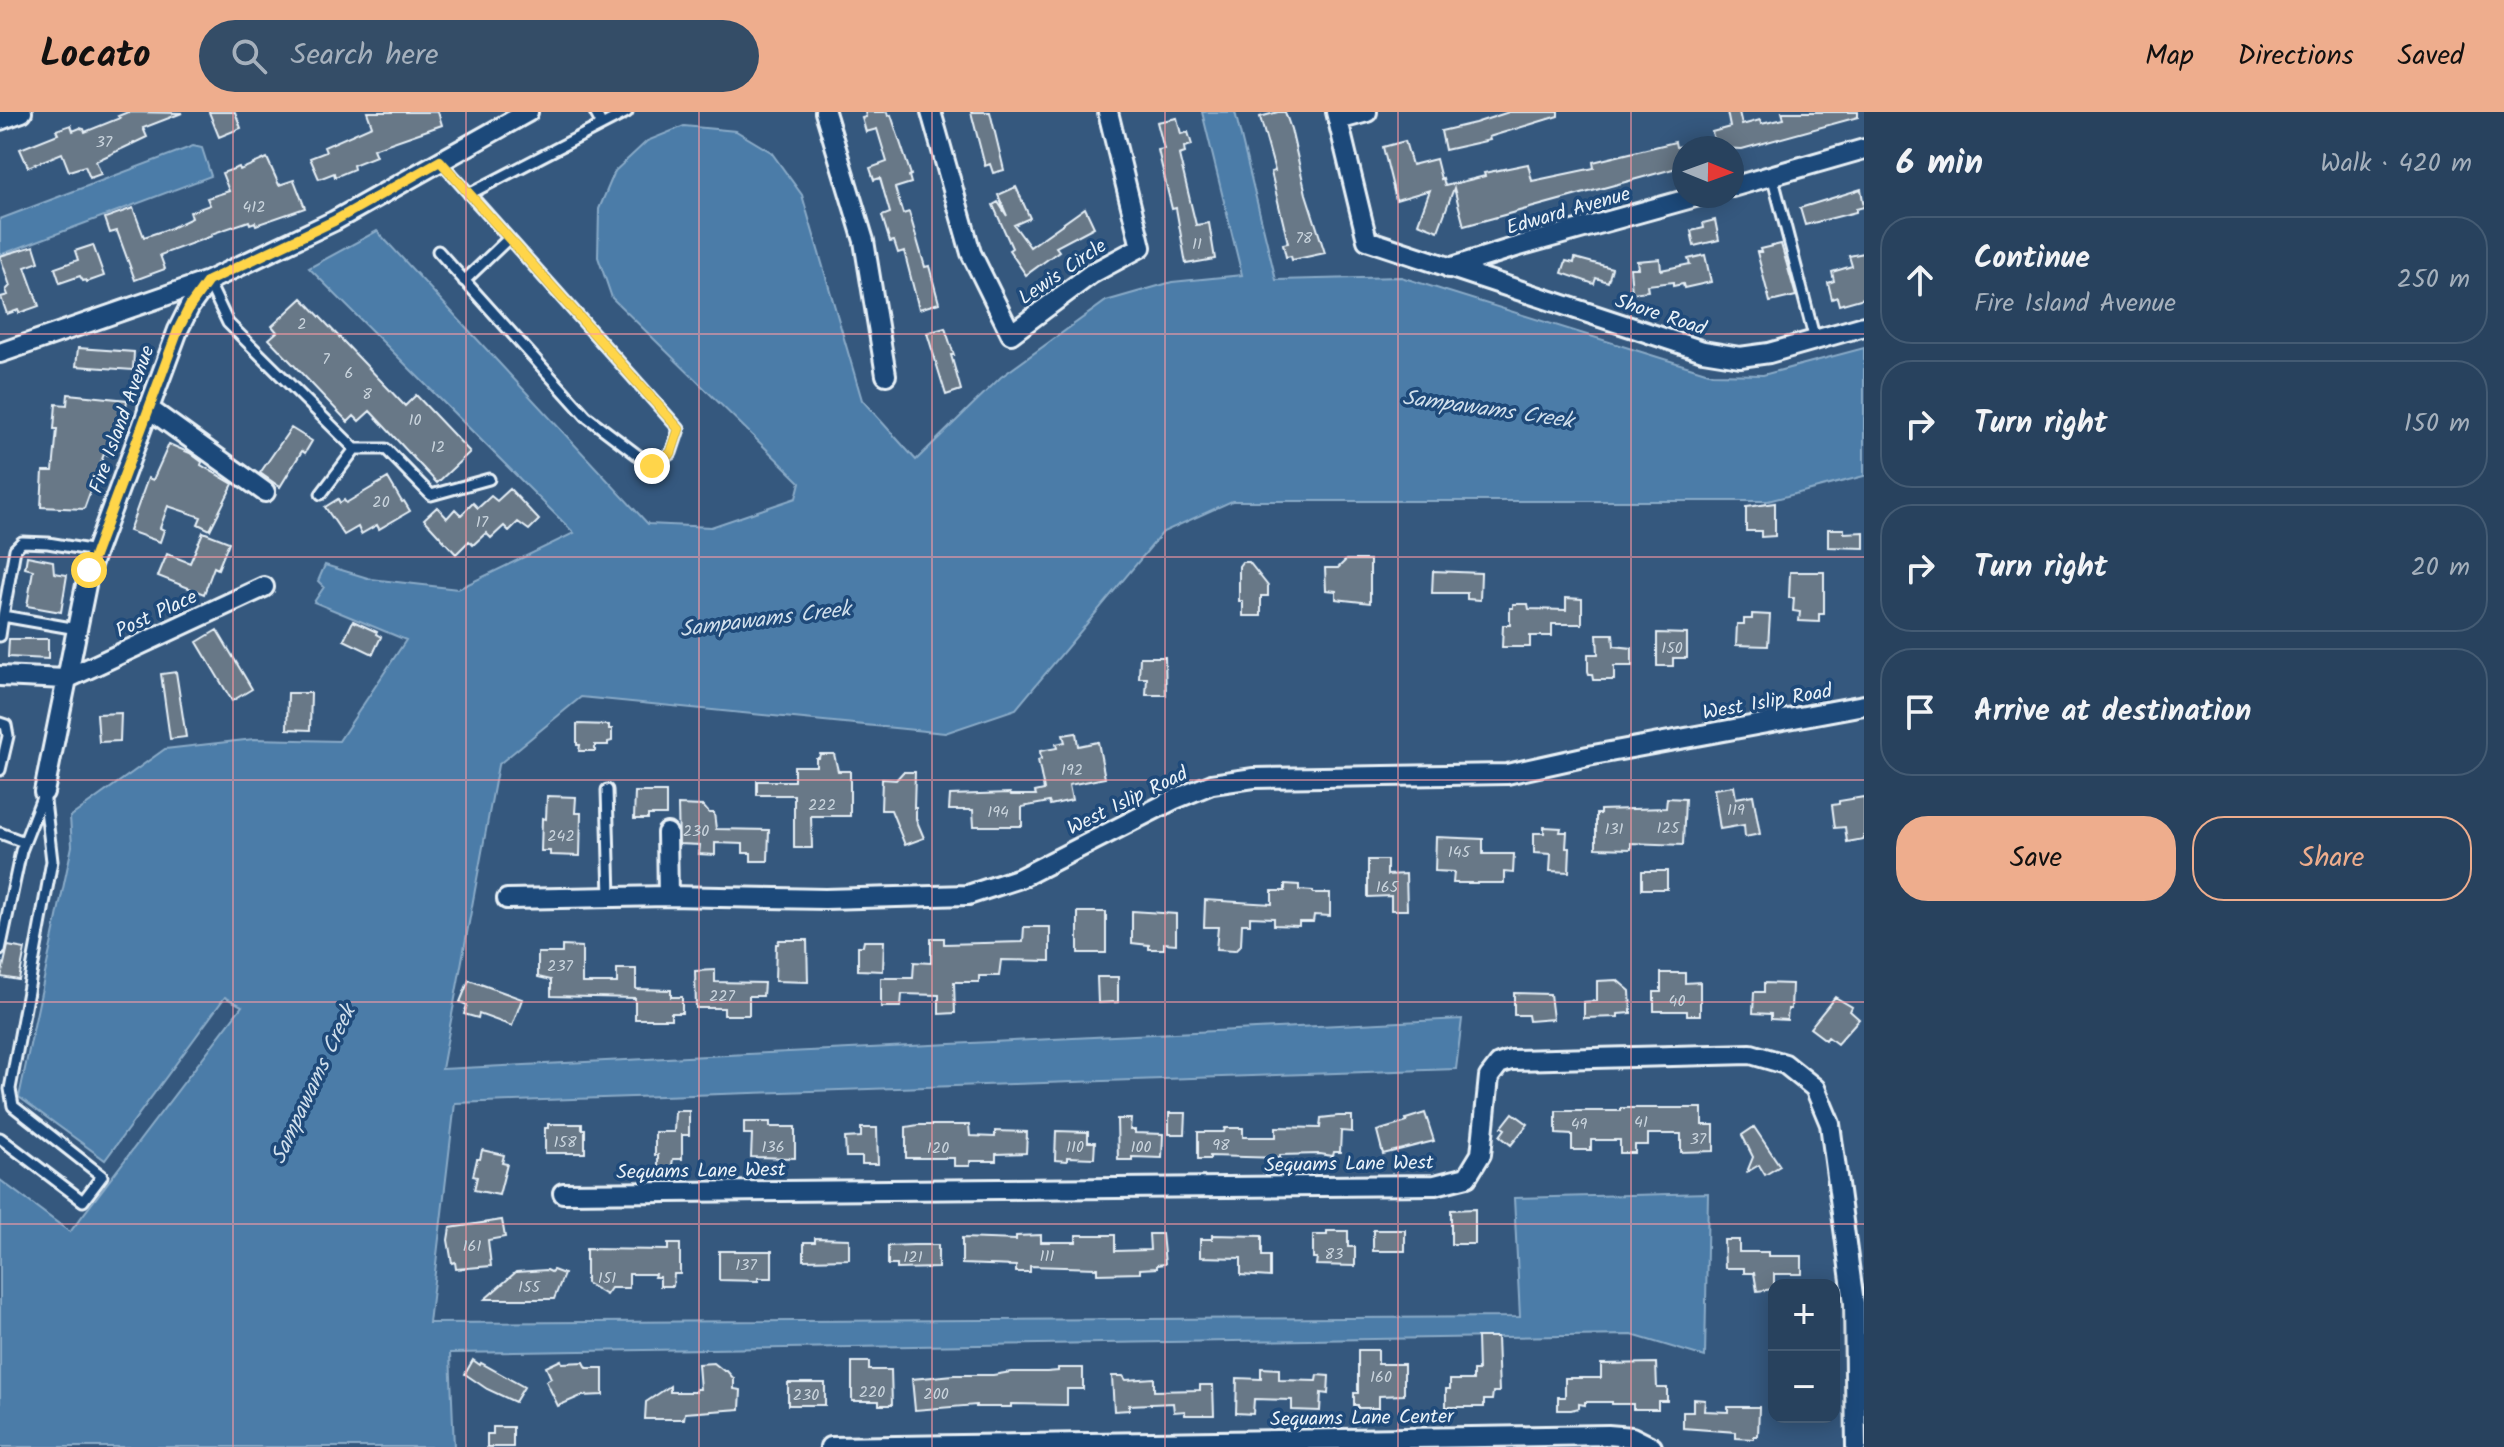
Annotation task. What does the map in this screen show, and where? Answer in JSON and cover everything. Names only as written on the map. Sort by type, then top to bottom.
[{"type":"street","points":[[0,120],[22,112]]},
{"type":"street","points":[[0,353],[208,281],[334,221],[528,112]]},
{"type":"street","points":[[825,112],[864,241],[886,375]]},
{"type":"street","name":"Lewis Circle","points":[[931,112],[971,253],[1011,334],[1091,274],[1141,247],[1108,112]]},
{"type":"street","points":[[1337,116],[1367,112]]},
{"type":"street","name":"Shore Road","points":[[1337,116],[1367,240],[1703,351],[1740,357],[1769,353],[1864,326]]},
{"type":"street","points":[[1744,183],[1864,149]]},
{"type":"street","name":"Edward Avenue","points":[[1449,268],[1672,204]]},
{"type":"street","name":"Fire Island Avenue","points":[[44,792],[89,570],[178,330],[208,281]]},
{"type":"street","points":[[148,408],[265,492]]},
{"type":"street","name":"Post Place","points":[[66,679],[264,587]]},
{"type":"street","points":[[0,676],[66,679]]},
{"type":"street","name":"West Islip Road","points":[[507,899],[668,896],[825,899],[968,895],[1020,878],[1173,800],[1212,784],[1254,778],[1507,774],[1864,705]]},
{"type":"street","points":[[667,833],[668,896]]},
{"type":"street","name":"Sequams Lane West","points":[[563,1193],[1435,1185],[1467,1177],[1481,1154],[1489,1077],[1499,1064],[1511,1060],[1751,1054],[1785,1064],[1815,1088],[1830,1124],[1854,1303],[1856,1447]]},
{"type":"street","name":"Sequams Lane Center","points":[[830,1447],[1608,1435],[1632,1437],[1652,1447]]},
{"type":"lane","points":[[595,112],[602,125]]},
{"type":"lane","points":[[469,194],[627,112]]},
{"type":"lane","points":[[438,251],[586,416],[652,466],[671,453],[679,429],[440,161]]},
{"type":"lane","points":[[1772,175],[1815,340]]},
{"type":"lane","points":[[464,281],[508,239]]},
{"type":"lane","points":[[208,281],[228,323],[355,449],[386,449],[431,495],[489,479]]},
{"type":"lane","points":[[321,494],[355,449]]},
{"type":"lane","points":[[0,636],[15,549],[22,542],[96,551]]},
{"type":"lane","points":[[3,616],[77,629]]},
{"type":"lane","points":[[0,723],[6,725],[8,736],[0,770]]},
{"type":"lane","points":[[607,790],[610,897]]},
{"type":"lane","points":[[0,950],[24,842],[44,792]]},
{"type":"lane","points":[[0,1138],[83,1201],[102,1176],[13,1106],[10,1089],[52,861],[44,792]]},
{"type":"lane","points":[[0,833],[24,842]]},
{"type":"water","name":"Sampawams Creek","points":[[1202,112],[1235,112],[1276,280],[1401,277],[1712,374],[1763,375],[1864,348],[1864,476],[1768,501],[1232,501],[1163,532],[1016,709],[945,733],[581,697],[498,765],[442,1069],[1462,1019],[1456,1069],[455,1103],[429,1323],[1520,1317],[1514,1198],[1708,1193],[1705,1357],[1632,1335],[450,1353],[454,1447],[0,1447],[0,1180],[70,1232],[242,1006],[225,997],[105,1160],[19,1097],[72,846],[70,817],[165,749],[254,739],[339,741],[406,640],[314,602],[324,587],[318,581],[325,565],[371,579],[458,589],[574,533],[309,268],[377,231],[648,524],[711,527],[796,498],[800,482],[612,298],[598,257],[599,209],[615,171],[647,141],[684,126],[736,131],[771,152],[802,195],[862,400],[916,460],[1001,377],[1106,301],[1172,282],[1242,275]]},
{"type":"water","points":[[193,146],[202,148],[211,176],[0,255],[0,219]]},
{"type":"building","points":[[128,112],[182,113],[143,128],[147,137],[96,161],[101,174],[90,178],[85,166],[69,171],[62,153],[28,167],[20,149],[58,134],[56,130],[71,125],[73,131],[80,128],[85,132]]},
{"type":"building","points":[[209,112],[235,112],[241,128],[219,137]]},
{"type":"building","points":[[367,112],[438,112],[442,125],[373,149],[376,156],[353,165],[354,169],[335,177],[334,173],[319,179],[310,158],[326,152],[324,147],[372,126]]},
{"type":"building","points":[[865,112],[887,112],[888,116],[891,115],[911,175],[911,183],[895,188],[903,214],[909,212],[939,303],[919,309],[904,251],[898,253],[894,241],[890,242],[882,216],[890,213],[880,178],[874,180],[870,168],[887,162],[877,129],[866,132],[862,118],[866,117]]},
{"type":"building","points":[[971,112],[990,112],[1004,170],[993,173],[990,164],[985,166]]},
{"type":"building","points":[[1285,112],[1291,129],[1306,194],[1325,253],[1292,260],[1291,256],[1286,257],[1283,244],[1288,243],[1271,172],[1275,171],[1260,117]]},
{"type":"building","points":[[1509,112],[1558,112],[1558,116],[1489,137],[1490,140],[1445,150],[1441,131]]},
{"type":"building","points":[[1727,112],[1739,112],[1742,125],[1760,120],[1761,124],[1784,119],[1782,112],[1858,112],[1858,117],[1744,148],[1744,136],[1713,136],[1712,132],[1730,127]]},
{"type":"building","points":[[1177,118],[1181,134],[1188,132],[1192,145],[1184,147],[1185,153],[1179,155],[1196,225],[1209,223],[1215,259],[1186,264],[1176,208],[1172,209],[1158,150],[1164,149],[1157,122]]},
{"type":"building","points":[[1405,141],[1412,165],[1436,159],[1445,186],[1485,176],[1484,173],[1528,164],[1532,181],[1594,168],[1593,162],[1672,143],[1672,169],[1464,226],[1454,188],[1438,231],[1418,223],[1430,190],[1396,200],[1383,147]]},
{"type":"building","points":[[267,158],[279,185],[294,180],[305,208],[256,225],[249,221],[160,255],[165,269],[135,280],[117,231],[110,233],[105,218],[133,208],[144,237],[171,228],[192,218],[190,212],[210,205],[207,198],[229,191],[222,173],[239,167],[240,170]]},
{"type":"building","points":[[1016,187],[1030,218],[1014,225],[1030,247],[1085,208],[1094,227],[1056,247],[1059,251],[1026,275],[1009,250],[1012,248],[993,205],[998,202],[1007,216],[998,195]]},
{"type":"building","points":[[1861,189],[1864,207],[1856,209],[1856,212],[1805,225],[1800,208]]},
{"type":"building","points":[[1715,220],[1719,240],[1694,246],[1691,231],[1704,228],[1703,223]]},
{"type":"building","points":[[1781,244],[1796,296],[1770,302],[1757,252]]},
{"type":"building","points":[[93,245],[104,276],[87,282],[80,276],[60,283],[55,268],[78,260],[75,251]]},
{"type":"building","points":[[34,246],[39,262],[25,267],[39,306],[7,314],[1,297],[8,295],[6,290],[10,286],[0,256]]},
{"type":"building","points":[[1864,253],[1864,298],[1839,305],[1837,297],[1832,299],[1828,283],[1834,281],[1832,272],[1852,266],[1849,256]]},
{"type":"building","points":[[1705,255],[1711,282],[1684,288],[1683,284],[1673,286],[1673,282],[1647,285],[1648,291],[1632,293],[1630,268],[1638,268],[1637,261],[1660,259],[1661,270],[1690,264],[1688,259]]},
{"type":"building","points":[[1575,258],[1612,268],[1608,282],[1596,278],[1594,284],[1562,273],[1566,261],[1574,263]]},
{"type":"building","points":[[302,298],[405,406],[416,395],[470,452],[437,483],[370,411],[359,421],[354,416],[348,422],[269,339],[277,332],[272,326]]},
{"type":"building","points":[[945,328],[961,390],[946,395],[927,333]]},
{"type":"building","points":[[78,348],[134,352],[133,370],[76,366]]},
{"type":"building","points":[[68,394],[127,400],[125,416],[109,455],[104,454],[84,509],[41,507],[43,471],[53,471],[56,404],[67,405]]},
{"type":"building","points":[[291,428],[312,441],[305,453],[302,451],[280,487],[260,473]]},
{"type":"building","points":[[169,444],[190,453],[202,462],[201,465],[233,484],[210,530],[198,524],[201,517],[168,506],[160,528],[164,530],[160,542],[129,531],[148,478],[153,480]]},
{"type":"building","points":[[388,478],[410,511],[379,529],[377,525],[361,534],[358,527],[344,535],[325,507],[338,499],[340,503],[344,500],[346,503]]},
{"type":"building","points":[[510,489],[539,520],[529,530],[518,522],[509,531],[504,526],[491,538],[486,533],[473,545],[469,541],[456,554],[424,519],[437,507],[447,518],[455,509],[461,515],[473,503],[478,508],[491,496],[497,501]]},
{"type":"building","points":[[1775,503],[1775,536],[1761,537],[1761,531],[1746,531],[1746,507]]},
{"type":"building","points":[[1828,529],[1844,529],[1844,533],[1864,532],[1864,548],[1828,547]]},
{"type":"building","points":[[203,532],[229,542],[218,569],[214,567],[204,594],[158,576],[167,554],[190,563]]},
{"type":"building","points":[[27,556],[53,561],[54,573],[67,575],[61,612],[27,606],[33,570],[25,568]]},
{"type":"building","points":[[1346,560],[1370,560],[1370,603],[1336,599],[1336,591],[1326,590],[1325,568],[1338,568]]},
{"type":"building","points":[[1242,562],[1249,562],[1268,586],[1268,596],[1261,596],[1261,616],[1243,616],[1243,601],[1239,601],[1239,566]]},
{"type":"building","points":[[1433,571],[1481,573],[1480,600],[1467,599],[1467,593],[1432,593]]},
{"type":"building","points":[[1790,572],[1824,572],[1824,614],[1819,614],[1819,622],[1799,621],[1800,612],[1793,611],[1794,598],[1789,598]]},
{"type":"building","points":[[1566,598],[1582,599],[1582,624],[1552,624],[1552,636],[1530,636],[1530,647],[1502,647],[1503,625],[1510,625],[1510,608],[1513,604],[1528,604],[1529,609],[1566,610]]},
{"type":"building","points":[[1752,614],[1770,615],[1768,646],[1736,645],[1737,624],[1744,624],[1744,619],[1752,619]]},
{"type":"building","points":[[353,621],[381,637],[373,654],[344,640]]},
{"type":"building","points":[[217,630],[252,689],[232,701],[197,642]]},
{"type":"building","points":[[1657,633],[1687,634],[1687,658],[1673,658],[1673,666],[1657,666]]},
{"type":"building","points":[[1597,634],[1613,634],[1614,646],[1632,648],[1632,666],[1614,666],[1614,680],[1593,680],[1592,674],[1589,674],[1588,654],[1598,654]]},
{"type":"building","points":[[9,639],[48,639],[48,659],[8,657]]},
{"type":"building","points":[[1140,657],[1165,657],[1166,695],[1146,695],[1147,678],[1139,678]]},
{"type":"building","points":[[176,672],[186,737],[170,739],[161,674]]},
{"type":"building","points":[[288,693],[311,693],[310,730],[287,729]]},
{"type":"building","points":[[121,713],[120,741],[99,742],[97,714]]},
{"type":"building","points":[[577,724],[609,725],[612,741],[608,745],[595,745],[595,751],[579,751]]},
{"type":"building","points":[[1076,733],[1078,746],[1098,742],[1105,778],[1069,785],[1072,800],[1022,807],[1022,826],[974,826],[973,810],[949,810],[950,795],[1036,795],[1035,792],[1044,790],[1038,760],[1041,759],[1040,751],[1057,748],[1056,744],[1065,742],[1063,735]]},
{"type":"building","points":[[820,754],[834,754],[838,771],[850,771],[850,816],[811,816],[812,848],[794,848],[794,795],[757,795],[757,781],[794,781],[794,766],[816,766],[816,758]]},
{"type":"building","points":[[903,772],[915,772],[914,808],[924,838],[905,845],[891,810],[881,810],[882,779],[896,780]]},
{"type":"building","points":[[1734,786],[1736,798],[1753,795],[1760,834],[1745,837],[1744,825],[1720,829],[1714,789]]},
{"type":"building","points":[[635,792],[666,792],[666,815],[634,819]]},
{"type":"building","points":[[547,796],[576,797],[575,813],[581,813],[580,856],[550,855],[550,851],[541,851],[542,818],[546,819]]},
{"type":"building","points":[[1864,797],[1864,839],[1847,842],[1845,827],[1835,828],[1832,805]]},
{"type":"building","points":[[1667,798],[1685,799],[1683,845],[1631,843],[1631,849],[1596,848],[1596,814],[1600,814],[1600,810],[1666,808]]},
{"type":"building","points":[[678,805],[703,806],[709,813],[714,813],[716,829],[769,830],[768,861],[751,861],[751,853],[743,853],[743,844],[715,843],[715,855],[699,854],[700,845],[679,844]]},
{"type":"building","points":[[1544,827],[1561,828],[1560,832],[1567,832],[1569,872],[1550,871],[1551,854],[1534,853],[1534,833],[1544,833]]},
{"type":"building","points":[[1436,837],[1483,839],[1483,854],[1514,854],[1513,873],[1504,872],[1504,883],[1453,883],[1454,872],[1435,871]]},
{"type":"building","points":[[1368,860],[1387,860],[1387,875],[1406,874],[1407,910],[1391,910],[1391,896],[1368,897]]},
{"type":"building","points":[[1642,871],[1667,871],[1667,889],[1642,889]]},
{"type":"building","points":[[1285,884],[1299,885],[1299,890],[1313,893],[1330,893],[1330,916],[1314,915],[1313,922],[1299,922],[1299,926],[1274,925],[1274,918],[1250,917],[1250,924],[1242,924],[1241,945],[1235,951],[1216,950],[1218,927],[1204,927],[1205,900],[1272,904],[1272,891],[1285,891]]},
{"type":"building","points":[[1132,911],[1176,914],[1176,944],[1164,943],[1164,949],[1149,949],[1149,945],[1132,943]]},
{"type":"building","points":[[1078,912],[1106,912],[1106,953],[1078,953]]},
{"type":"building","points":[[1024,927],[1050,927],[1050,961],[1001,960],[999,976],[979,976],[979,982],[954,982],[955,1013],[939,1014],[939,995],[902,994],[901,1007],[881,1007],[881,978],[913,978],[914,962],[931,963],[931,938],[944,938],[944,944],[1023,942]]},
{"type":"building","points":[[779,940],[807,940],[808,982],[775,981],[776,944]]},
{"type":"building","points":[[864,941],[884,941],[883,971],[858,970],[858,946],[863,946]]},
{"type":"building","points":[[8,946],[25,949],[19,980],[1,977]]},
{"type":"building","points":[[562,946],[582,947],[582,983],[617,983],[617,969],[636,969],[636,989],[671,990],[671,997],[682,997],[682,1013],[671,1013],[671,1019],[635,1019],[635,998],[551,996],[551,980],[538,977],[538,953],[562,953]]},
{"type":"building","points":[[715,970],[715,982],[764,983],[763,996],[749,996],[749,1015],[724,1015],[724,1008],[696,1008],[695,971]]},
{"type":"building","points":[[1661,973],[1685,973],[1685,983],[1700,982],[1700,1015],[1687,1015],[1687,1011],[1654,1011],[1654,992],[1661,992]]},
{"type":"building","points":[[1097,977],[1118,977],[1118,1002],[1098,1003]]},
{"type":"building","points":[[469,980],[522,999],[512,1026],[479,1014],[478,1018],[464,1014],[467,1005],[460,1002]]},
{"type":"building","points":[[1617,980],[1630,991],[1631,1013],[1618,1014],[1618,1017],[1584,1018],[1584,1002],[1597,1001],[1597,981]]},
{"type":"building","points":[[1764,983],[1792,984],[1791,1009],[1788,1009],[1787,1020],[1771,1019],[1771,1014],[1753,1013],[1754,992],[1764,992]]},
{"type":"building","points":[[1514,993],[1550,994],[1553,1019],[1529,1021],[1528,1015],[1514,1015]]},
{"type":"building","points":[[1835,997],[1852,1007],[1850,1011],[1859,1019],[1837,1044],[1810,1028]]},
{"type":"building","points":[[1621,1108],[1702,1108],[1702,1125],[1714,1125],[1714,1151],[1681,1152],[1681,1134],[1648,1134],[1648,1145],[1635,1145],[1635,1153],[1620,1153],[1620,1140],[1591,1140],[1591,1150],[1572,1150],[1572,1135],[1556,1134],[1556,1111],[1621,1111]]},
{"type":"building","points":[[675,1111],[689,1111],[689,1135],[682,1135],[682,1159],[673,1159],[671,1170],[658,1170],[655,1132],[674,1132]]},
{"type":"building","points":[[1169,1113],[1186,1113],[1185,1134],[1169,1134]]},
{"type":"building","points":[[1425,1113],[1434,1141],[1383,1154],[1377,1131]]},
{"type":"building","points":[[1513,1113],[1528,1124],[1511,1145],[1500,1136],[1505,1129],[1502,1127]]},
{"type":"building","points":[[1352,1116],[1352,1132],[1341,1131],[1340,1152],[1334,1152],[1333,1156],[1210,1156],[1210,1159],[1198,1159],[1198,1132],[1243,1128],[1243,1137],[1276,1137],[1276,1127],[1320,1128],[1321,1118]]},
{"type":"building","points":[[1117,1119],[1131,1119],[1130,1130],[1135,1130],[1135,1133],[1163,1134],[1162,1158],[1118,1160]]},
{"type":"building","points":[[744,1122],[770,1122],[770,1127],[795,1127],[795,1158],[751,1157],[752,1134],[744,1134]]},
{"type":"building","points":[[548,1124],[582,1124],[582,1129],[585,1129],[585,1153],[545,1153],[545,1128]]},
{"type":"building","points":[[969,1125],[970,1136],[995,1137],[995,1131],[1027,1132],[1026,1153],[996,1154],[996,1161],[970,1161],[970,1166],[954,1166],[954,1158],[906,1158],[906,1127]]},
{"type":"building","points":[[1754,1127],[1780,1166],[1765,1175],[1759,1165],[1747,1172],[1753,1157],[1742,1135]]},
{"type":"building","points":[[861,1128],[877,1128],[878,1164],[862,1164],[862,1157],[846,1157],[845,1138],[861,1137]]},
{"type":"building","points":[[1056,1131],[1088,1132],[1088,1142],[1095,1142],[1094,1158],[1055,1160]]},
{"type":"building","points":[[482,1150],[504,1155],[502,1163],[507,1164],[499,1195],[474,1190],[477,1177],[473,1176]]},
{"type":"building","points":[[1475,1209],[1475,1244],[1451,1244],[1451,1210]]},
{"type":"building","points":[[502,1220],[505,1237],[488,1240],[491,1266],[456,1269],[448,1240],[450,1228]]},
{"type":"building","points":[[1373,1230],[1405,1230],[1405,1251],[1373,1251]]},
{"type":"building","points":[[1327,1231],[1348,1231],[1348,1247],[1355,1247],[1355,1266],[1316,1265],[1313,1235],[1327,1235]]},
{"type":"building","points":[[1149,1234],[1162,1234],[1165,1264],[1140,1269],[1140,1273],[1097,1274],[1097,1268],[1030,1266],[1030,1272],[1016,1272],[1016,1266],[962,1264],[962,1238],[1016,1240],[1016,1236],[1041,1235],[1041,1242],[1076,1242],[1076,1235],[1115,1235],[1115,1251],[1150,1250]]},
{"type":"building","points":[[1212,1235],[1262,1236],[1262,1256],[1270,1256],[1270,1277],[1241,1275],[1241,1258],[1200,1257],[1200,1239],[1212,1239]]},
{"type":"building","points":[[815,1238],[849,1239],[849,1259],[804,1260],[804,1242],[815,1242]]},
{"type":"building","points":[[1724,1240],[1739,1240],[1739,1252],[1802,1256],[1802,1274],[1774,1274],[1774,1279],[1768,1279],[1768,1290],[1757,1291],[1754,1273],[1744,1273],[1744,1268],[1725,1268]]},
{"type":"building","points":[[668,1244],[680,1244],[680,1274],[674,1274],[673,1286],[660,1286],[660,1277],[654,1277],[655,1274],[629,1274],[629,1288],[611,1288],[606,1295],[586,1283],[586,1249],[668,1250]]},
{"type":"building","points":[[938,1245],[938,1268],[897,1269],[897,1265],[888,1265],[888,1246]]},
{"type":"building","points":[[719,1251],[772,1251],[772,1278],[758,1278],[758,1281],[719,1280]]},
{"type":"building","points":[[547,1270],[564,1274],[554,1299],[485,1299],[516,1272]]},
{"type":"building","points":[[1477,1337],[1497,1337],[1499,1392],[1493,1392],[1492,1400],[1484,1400],[1484,1407],[1446,1407],[1446,1389],[1450,1389],[1450,1380],[1473,1380],[1473,1371],[1478,1371]]},
{"type":"building","points":[[1358,1350],[1378,1350],[1378,1364],[1404,1364],[1404,1395],[1379,1396],[1379,1408],[1358,1408],[1354,1405],[1354,1393],[1358,1393]]},
{"type":"building","points":[[473,1360],[524,1387],[515,1402],[465,1374]]},
{"type":"building","points":[[561,1360],[562,1363],[584,1362],[587,1368],[603,1368],[603,1395],[581,1396],[558,1406],[546,1381],[551,1378],[546,1367]]},
{"type":"building","points":[[852,1362],[869,1362],[869,1370],[891,1370],[892,1405],[879,1405],[879,1401],[852,1401]]},
{"type":"building","points":[[714,1363],[734,1379],[734,1389],[741,1390],[740,1409],[685,1413],[684,1419],[645,1419],[646,1402],[670,1386],[670,1392],[696,1392],[700,1389],[698,1364]]},
{"type":"building","points":[[1656,1363],[1657,1388],[1667,1388],[1667,1401],[1658,1401],[1658,1409],[1633,1409],[1633,1404],[1585,1402],[1585,1405],[1579,1404],[1579,1408],[1558,1410],[1558,1397],[1565,1397],[1565,1378],[1601,1378],[1601,1364]]},
{"type":"building","points":[[1058,1368],[1083,1368],[1083,1389],[1067,1389],[1067,1405],[976,1405],[915,1410],[912,1379],[1047,1372],[1058,1371]]},
{"type":"building","points":[[1261,1368],[1279,1369],[1279,1380],[1316,1381],[1317,1375],[1329,1376],[1328,1394],[1321,1393],[1320,1411],[1292,1410],[1292,1400],[1254,1399],[1253,1414],[1236,1413],[1237,1378],[1261,1379]]},
{"type":"building","points":[[1112,1376],[1123,1376],[1126,1380],[1154,1378],[1154,1391],[1200,1390],[1200,1385],[1213,1385],[1214,1415],[1174,1412],[1173,1403],[1129,1405],[1129,1410],[1114,1411]]},
{"type":"building","points":[[788,1383],[825,1383],[825,1405],[788,1405]]},
{"type":"building","points":[[1693,1399],[1705,1400],[1704,1411],[1728,1412],[1728,1407],[1759,1407],[1758,1436],[1754,1439],[1736,1438],[1736,1432],[1683,1428],[1683,1412],[1693,1412]]},
{"type":"building","points":[[493,1427],[513,1427],[513,1447],[487,1447],[487,1434],[493,1434]]},
{"type":"route","points":[[89,570],[178,330],[208,281],[334,221],[440,161],[679,429],[671,453],[652,466]]}]
